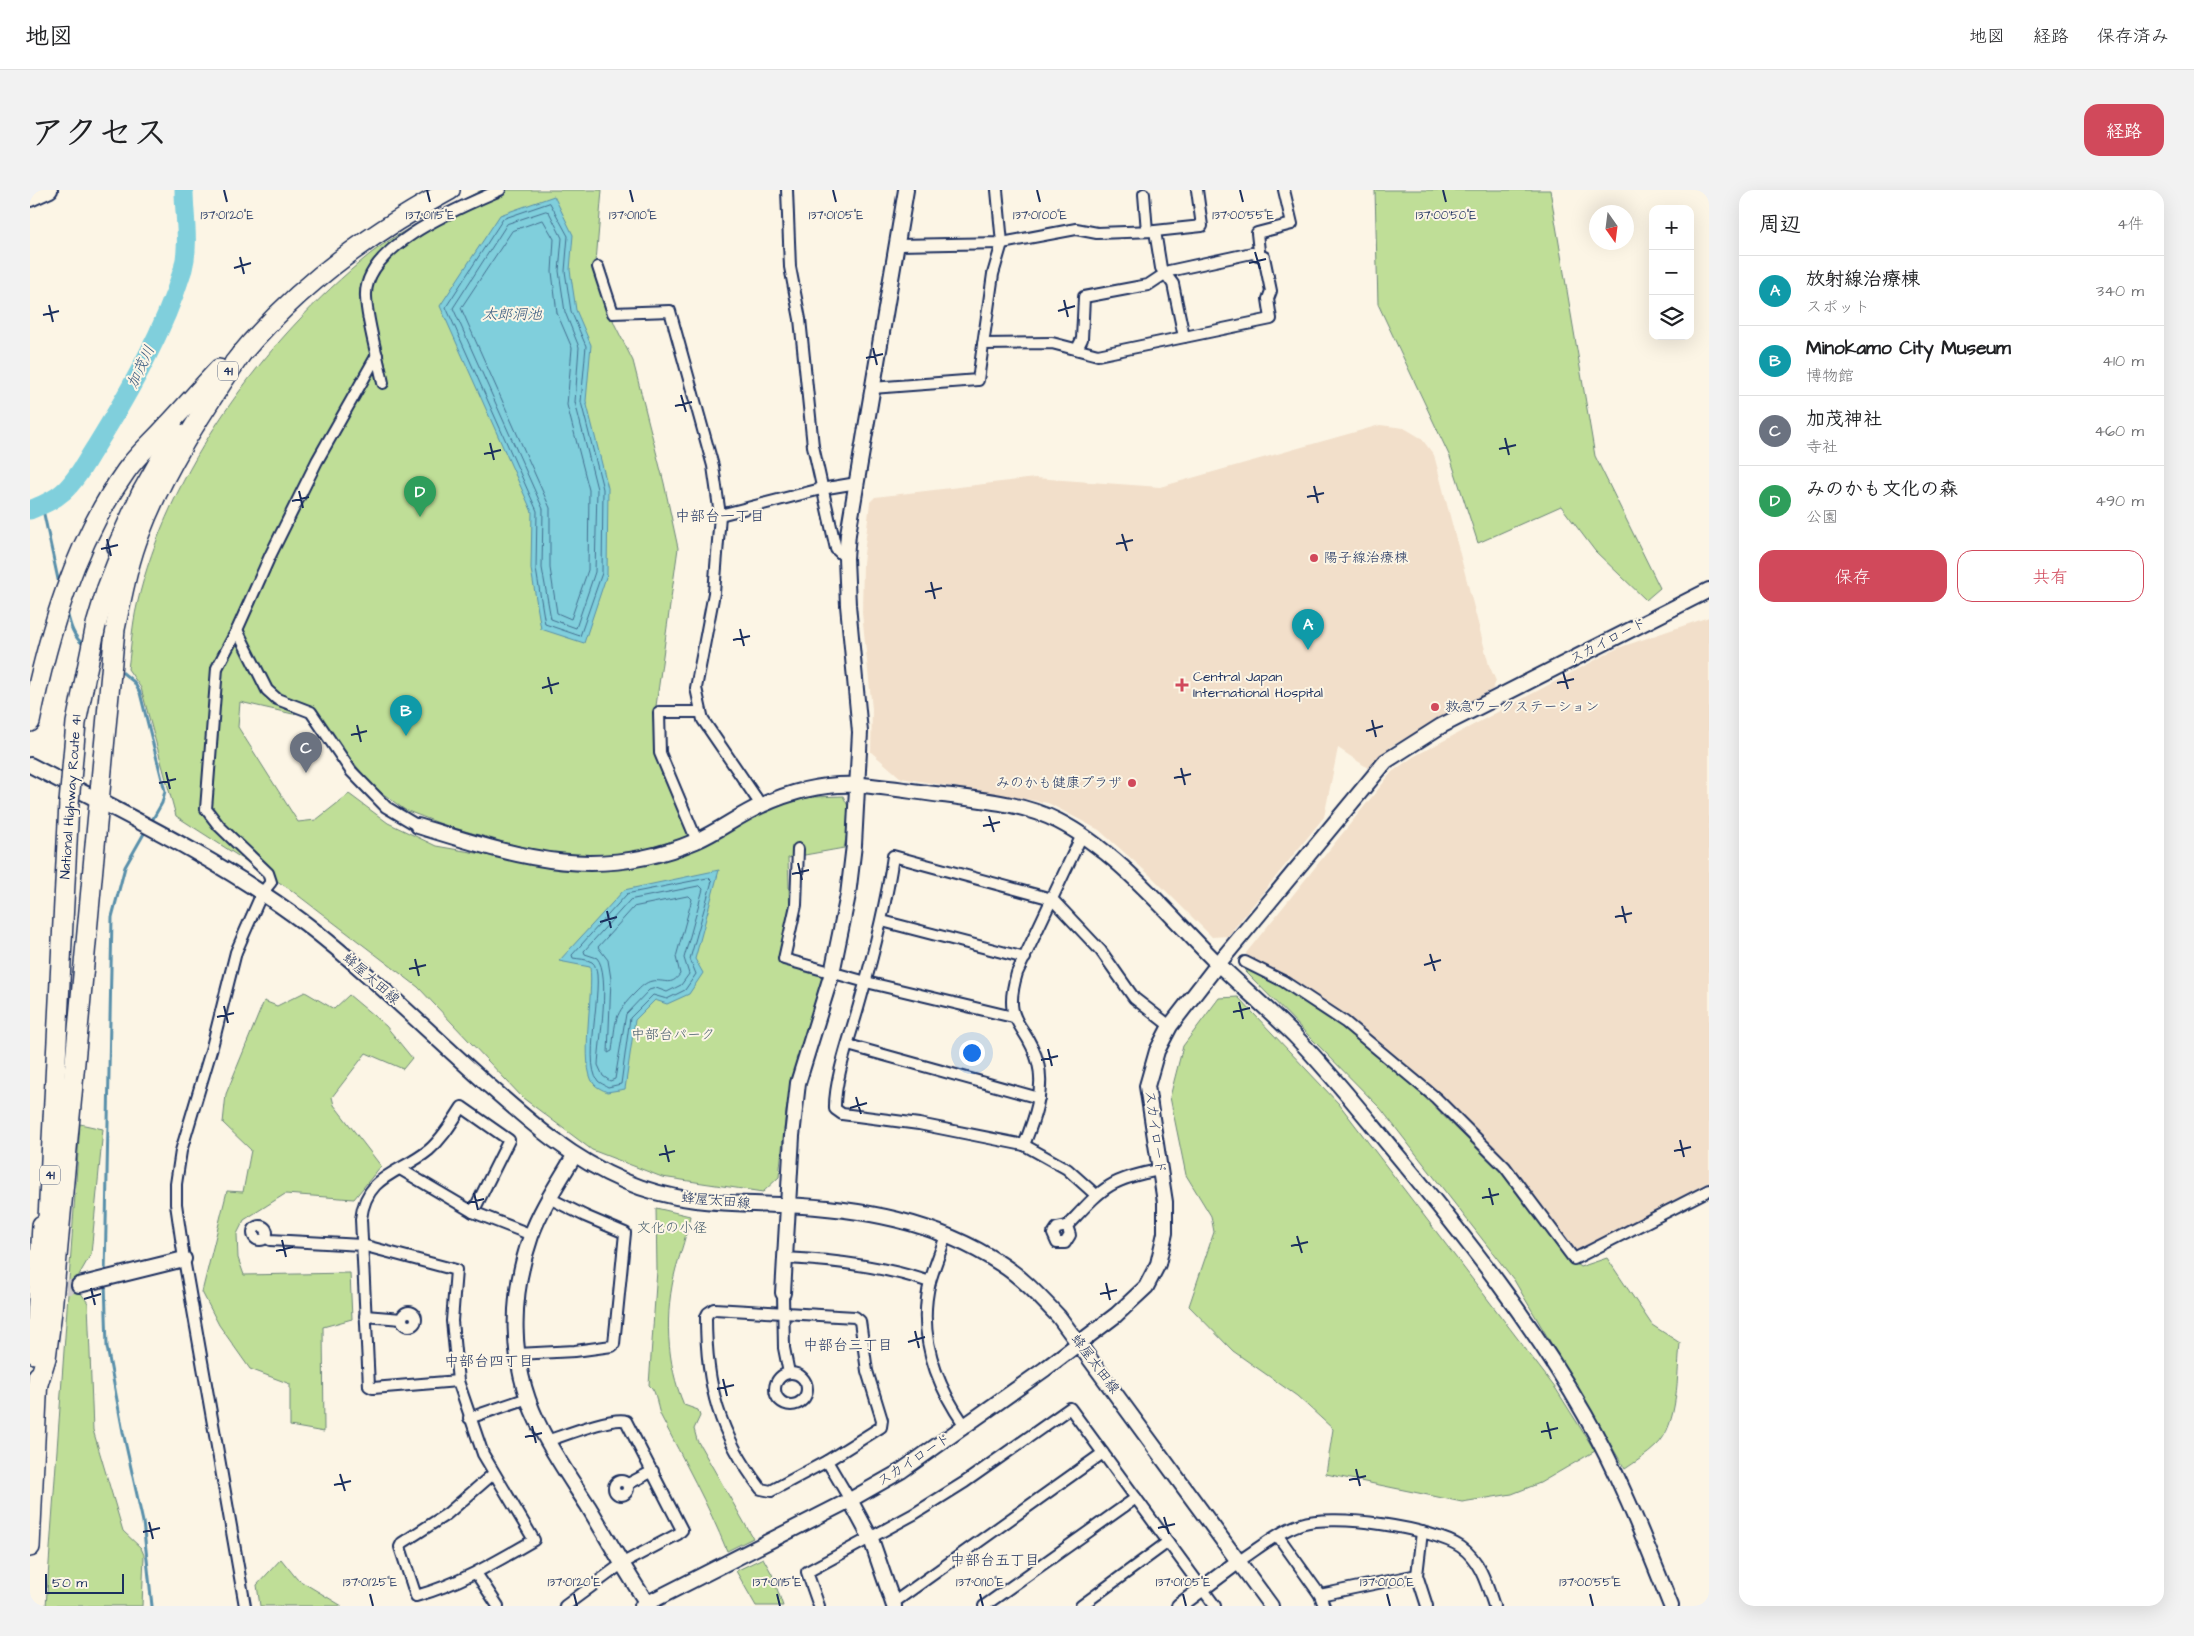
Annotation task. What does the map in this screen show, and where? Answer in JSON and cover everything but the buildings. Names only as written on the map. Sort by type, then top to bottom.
[{"type":"highway","name":"National Highway Route 41","points":[[30,1446],[66,802],[76,722],[93,624],[111,561],[141,494],[168,445],[218,369],[255,328],[332,256],[359,235],[430,190]]},
{"type":"highway","name":"National Highway Route 41","points":[[93,624],[122,551],[158,474],[200,406],[241,354],[294,299],[336,263],[377,232],[450,190]]},
{"type":"highway","name":"41","points":[[37,1387],[46,1358],[52,1311],[108,688],[123,594],[140,533],[180,450],[241,354]]},
{"type":"highway","name":"41","points":[[30,722],[56,618],[74,568],[96,522],[127,470],[218,369]]},
{"type":"highway","name":"National Highway Route 41","points":[[30,1547],[37,1387],[45,1281],[66,802]]},
{"type":"street","points":[[30,200],[50,190]]},
{"type":"street","points":[[383,383],[366,296],[368,282],[374,269],[383,257],[412,235],[458,209],[500,190]]},
{"type":"street","points":[[787,190],[790,267],[800,319],[813,446],[821,489],[836,549],[846,558]]},
{"type":"street","points":[[789,1373],[784,1348],[782,1314],[784,1258],[798,1083],[832,972],[848,894],[854,845],[860,732],[848,605],[846,558],[872,388],[906,190]]},
{"type":"street","points":[[872,388],[978,380],[993,274],[1002,243],[997,190]]},
{"type":"street","points":[[898,245],[1002,243],[1076,229],[1096,233],[1151,231],[1202,226],[1197,190]]},
{"type":"street","points":[[1257,254],[1259,251],[1257,233],[1292,224],[1284,190]]},
{"type":"street","points":[[1144,194],[1151,231],[1164,275],[1173,284],[1175,291],[1184,337]]},
{"type":"street","points":[[983,344],[1052,342],[1098,355],[1271,319],[1268,300],[1271,291],[1264,257],[1252,253],[1169,271],[1148,285],[1084,297],[1082,339],[1077,349]]},
{"type":"street","points":[[598,267],[613,313],[670,311],[713,466],[720,515],[714,593],[696,688],[701,712],[713,738],[761,805]]},
{"type":"street","points":[[245,1606],[184,1259],[176,1198],[178,1166],[212,1047],[236,952],[262,893],[270,882],[268,873],[219,826],[206,809],[217,668],[238,630],[270,556],[317,461],[377,356]]},
{"type":"street","points":[[720,515],[821,489],[857,484]]},
{"type":"street","name":"スカイロード","points":[[646,1605],[850,1500],[901,1471],[1080,1343],[1116,1315],[1146,1287],[1158,1264],[1165,1233],[1165,1202],[1147,1086],[1157,1051],[1170,1026],[1218,964],[1386,761],[1441,726],[1709,590]]},
{"type":"street","points":[[238,630],[267,690],[276,699],[311,712],[351,771],[386,807],[418,826],[494,849],[584,865],[621,862],[658,855],[697,840],[761,805],[819,787],[856,785],[1021,808],[1039,812],[1082,835],[1122,867],[1218,964],[1294,1035],[1352,1100],[1450,1218],[1517,1309],[1587,1418],[1644,1536],[1671,1606]]},
{"type":"street","points":[[697,840],[660,753],[659,712],[701,712]]},
{"type":"street","name":"蜂屋太田線","points":[[30,765],[153,828],[262,893],[307,925],[356,966],[538,1130],[574,1156],[622,1180],[652,1192],[693,1202],[788,1205],[895,1218],[922,1225],[1003,1264],[1029,1286],[1059,1317],[1080,1343],[1271,1606]]},
{"type":"street","points":[[1024,1145],[1039,1098],[1038,1063],[1033,1048],[1013,1017],[1011,992],[1082,835]]},
{"type":"street","points":[[798,848],[796,905],[784,959],[866,982],[1013,1017]]},
{"type":"street","points":[[1096,1195],[1067,1169],[1024,1145],[919,1124],[842,1114],[835,1109],[835,1099],[848,1045],[882,921],[893,856],[1052,899],[1101,952],[1134,998],[1170,1026]]},
{"type":"street","points":[[882,921],[1025,958]]},
{"type":"street","points":[[1245,962],[1283,981],[1345,1022],[1436,1098],[1505,1167],[1574,1259],[1709,1190]]},
{"type":"street","points":[[848,1045],[1039,1098]]},
{"type":"street","points":[[458,1381],[371,1388],[365,1316],[362,1212],[368,1194],[375,1184],[434,1145],[462,1107],[509,1140],[473,1212]]},
{"type":"street","points":[[574,1156],[549,1198],[532,1235],[519,1279],[516,1302],[517,1354],[528,1398],[547,1441],[623,1563],[646,1605]]},
{"type":"street","points":[[400,1169],[473,1212],[532,1235]]},
{"type":"street","points":[[1067,1226],[1096,1195],[1115,1181],[1160,1170]]},
{"type":"street","points":[[517,1354],[575,1352],[612,1346],[614,1344],[625,1233],[549,1198]]},
{"type":"street","points":[[946,1236],[930,1282],[926,1319],[928,1349],[941,1387],[949,1403],[966,1426]]},
{"type":"street","points":[[266,1237],[270,1240],[362,1245],[456,1270],[452,1321],[458,1381],[469,1418],[493,1474],[534,1540],[476,1573],[443,1588],[416,1596],[400,1547],[402,1543],[447,1514],[493,1474]]},
{"type":"street","points":[[784,1258],[824,1260],[863,1266],[930,1282]]},
{"type":"street","points":[[79,1285],[184,1259]]},
{"type":"street","points":[[714,1309],[850,1316],[860,1321],[867,1371],[882,1424],[827,1461],[771,1491],[766,1491],[748,1472],[718,1414],[708,1368],[708,1313],[714,1309]]},
{"type":"street","points":[[365,1316],[402,1319]]},
{"type":"street","points":[[469,1418],[528,1398]]},
{"type":"street","points":[[819,1606],[807,1572],[871,1539],[965,1482],[1070,1408],[1215,1606]]},
{"type":"street","points":[[547,1441],[588,1427],[623,1420],[653,1471],[682,1530],[623,1563],[565,1606]]},
{"type":"street","points":[[827,1461],[871,1539],[894,1605],[1102,1453]]},
{"type":"street","points":[[628,1484],[653,1471]]},
{"type":"street","points":[[984,1606],[1136,1498]]},
{"type":"street","points":[[1178,1606],[1239,1561],[1284,1531],[1302,1523],[1321,1519],[1345,1520],[1442,1537],[1462,1548],[1474,1560],[1483,1575],[1494,1606]]},
{"type":"street","points":[[1422,1532],[1417,1575],[1427,1606]]},
{"type":"street","points":[[1278,1536],[1320,1595],[1324,1606]]},
{"type":"street","points":[[1081,1606],[1168,1542]]},
{"type":"street","points":[[476,1573],[498,1606]]},
{"type":"street","points":[[1320,1595],[1417,1575]]},
{"type":"shaded area","name":"Central Japan International Hospital","points":[[1380,425],[1404,428],[1421,438],[1434,455],[1489,665],[1496,681],[1493,689],[1390,747],[1368,768],[1338,748],[1324,817],[1228,936],[1212,937],[1152,877],[1099,830],[1048,803],[901,778],[871,752],[872,709],[862,613],[863,563],[870,502],[875,497],[1035,478],[1160,487]]},
{"type":"shaded area","points":[[1709,617],[1709,1182],[1567,1257],[1501,1172],[1380,1054],[1247,959],[1246,953],[1392,772],[1413,757],[1618,648]]},
{"type":"green space","name":"中部台パーク","points":[[482,190],[602,190],[595,274],[615,325],[633,361],[664,483],[678,548],[656,706],[657,755],[690,836],[623,856],[565,858],[444,825],[405,810],[370,784],[312,708],[293,714],[240,702],[238,727],[298,822],[316,820],[349,794],[388,823],[436,846],[563,868],[599,869],[654,863],[687,850],[721,831],[785,802],[813,797],[843,796],[851,812],[844,848],[788,858],[790,915],[779,962],[819,974],[825,982],[793,1078],[786,1111],[779,1177],[763,1192],[662,1177],[592,1150],[523,1098],[418,987],[291,890],[176,816],[141,688],[128,669],[135,613],[152,555],[172,505],[196,457],[225,411],[258,367],[293,326],[331,288],[370,254],[410,228]]},
{"type":"green space","points":[[1375,190],[1550,190],[1595,456],[1660,588],[1646,600],[1595,551],[1561,506],[1478,543],[1450,457],[1378,304]]},
{"type":"green space","points":[[1247,959],[1310,1001],[1380,1054],[1501,1172],[1567,1257],[1580,1267],[1607,1258],[1652,1325],[1680,1343],[1673,1412],[1664,1437],[1649,1452],[1625,1469],[1514,1280],[1381,1109],[1245,971]]},
{"type":"green space","points":[[305,992],[334,1009],[349,995],[386,1026],[412,1058],[403,1069],[366,1053],[332,1097],[334,1105],[381,1166],[354,1199],[285,1194],[244,1220],[237,1234],[238,1258],[244,1275],[350,1273],[352,1319],[323,1327],[324,1432],[290,1426],[290,1384],[250,1369],[219,1325],[202,1292],[227,1191],[243,1192],[251,1150],[223,1123],[226,1094],[264,1001],[277,1006]]},
{"type":"green space","points":[[1238,997],[1339,1104],[1556,1389],[1595,1451],[1540,1483],[1512,1494],[1462,1502],[1326,1474],[1333,1429],[1297,1396],[1233,1351],[1189,1306],[1214,1232],[1211,1216],[1186,1175],[1170,1097],[1183,1046],[1219,998]]},
{"type":"green space","points":[[80,1124],[103,1129],[91,1254],[79,1275],[80,1292],[88,1303],[93,1430],[123,1531],[141,1548],[144,1555],[142,1606],[46,1606]]},
{"type":"green space","name":"文化の小径","points":[[656,1208],[690,1216],[672,1285],[669,1320],[670,1355],[673,1372],[684,1405],[698,1410],[700,1416],[694,1429],[697,1440],[753,1538],[727,1551],[704,1499],[659,1412],[654,1391],[649,1385],[657,1270]]},
{"type":"green space","points":[[763,1558],[772,1574],[783,1606],[756,1606],[736,1571]]},
{"type":"green space","points":[[281,1559],[297,1579],[342,1606],[260,1606],[257,1585]]},
{"type":"water","name":"太郎洞池","points":[[554,196],[573,235],[570,270],[576,310],[591,345],[586,401],[608,488],[607,574],[584,643],[541,629],[531,569],[532,512],[440,306],[500,215]]},
{"type":"water","points":[[719,870],[695,959],[703,973],[689,994],[667,1004],[655,1000],[635,1020],[625,1089],[607,1092],[594,1084],[588,1062],[590,967],[559,961],[624,890]]},
{"type":"waterway","name":"加茂川","points":[[30,510],[59,495],[77,476],[121,404],[156,338],[175,292],[185,259],[184,190]]},
{"type":"waterway","points":[[42,505],[59,584]]},
{"type":"waterway","points":[[67,612],[75,634],[84,645]]},
{"type":"waterway","points":[[118,669],[134,682],[140,693],[165,791],[162,803],[150,824]]},
{"type":"waterway","points":[[105,1276],[112,917],[125,867],[146,830]]},
{"type":"waterway","points":[[105,1282],[107,1347],[143,1522],[152,1606]]},
{"type":"tunnel","points":[[45,1292],[79,1285]]},
{"type":"place","name":"みのかも文化の森","points":[[420,517]]},
{"type":"place","name":"陽子線治療棟","points":[[1314,558]]},
{"type":"place","name":"放射線治療棟","points":[[1308,650]]},
{"type":"place","name":"Central Japan International Hospital","points":[[1182,685]]},
{"type":"place","name":"救急ワークステーション","points":[[1435,707]]},
{"type":"place","name":"Minokamo City Museum","points":[[406,736]]},
{"type":"place","name":"加茂神社","points":[[306,773]]},
{"type":"place","name":"みのかも健康プラザ","points":[[1132,783]]},
{"type":"district","name":"中部台一丁目","points":[[720,516]]},
{"type":"district","name":"中部台三丁目","points":[[848,1345]]},
{"type":"district","name":"中部台四丁目","points":[[489,1361]]},
{"type":"district","name":"中部台五丁目","points":[[995,1560]]}]
